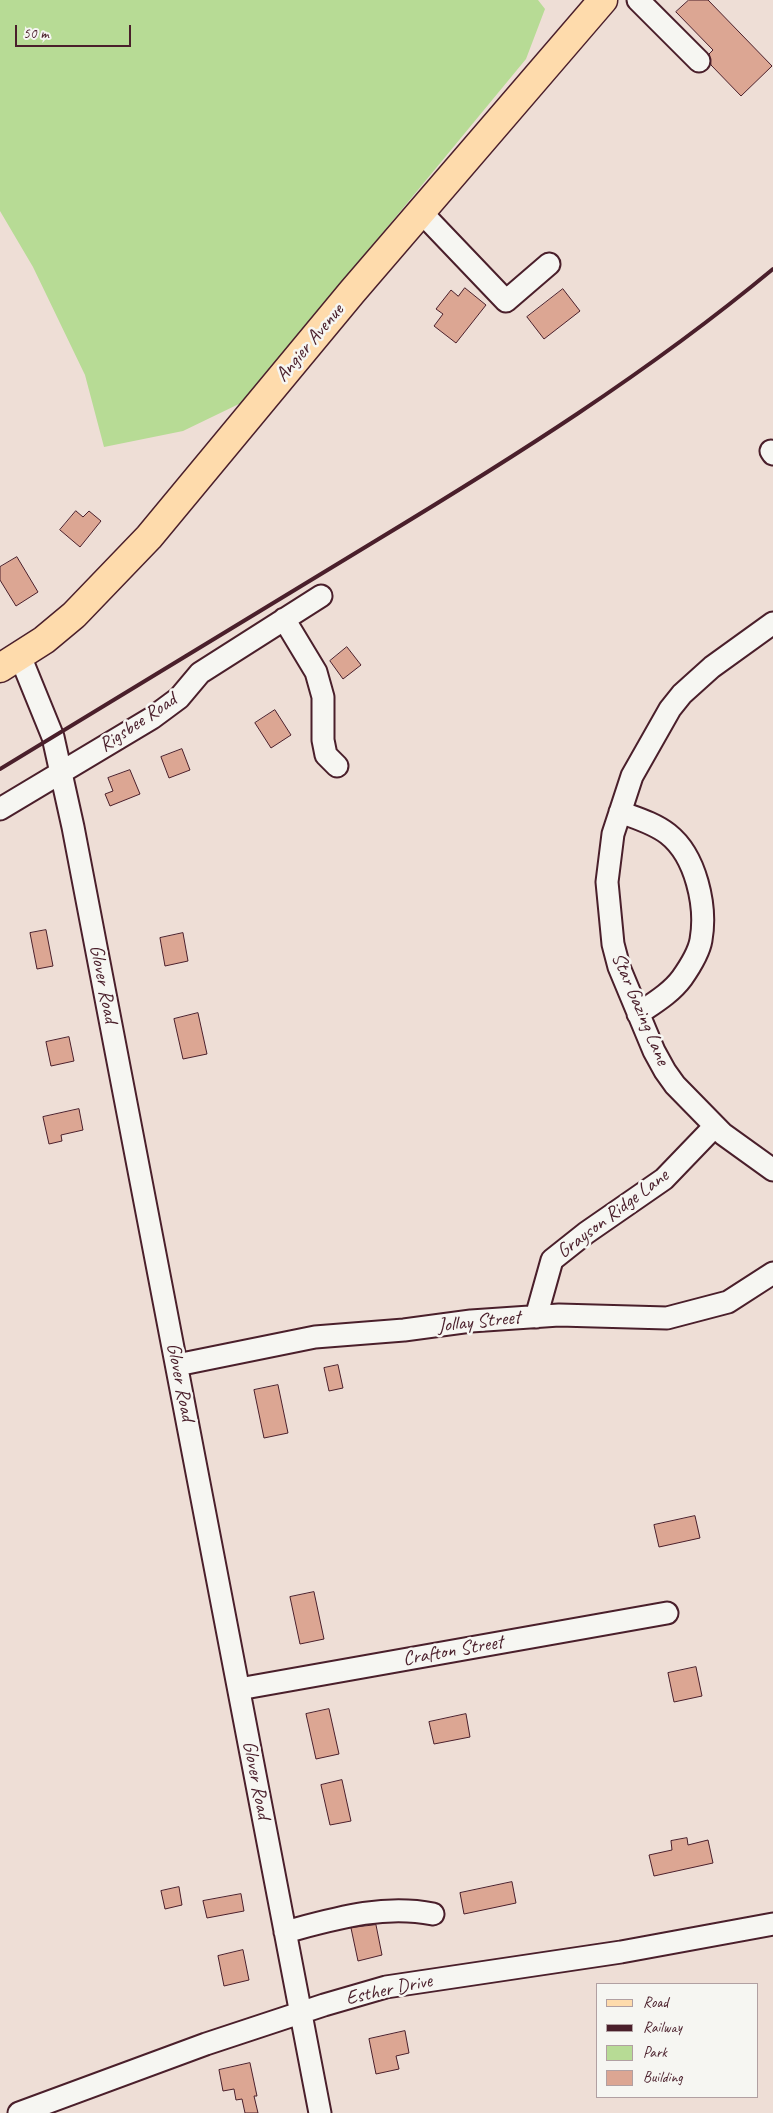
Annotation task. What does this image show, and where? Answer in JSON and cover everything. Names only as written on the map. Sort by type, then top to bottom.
[{"type":"main road","name":"Angier Avenue","points":[[10,662],[74,615],[149,537],[421,212],[603,0]]},
{"type":"street","points":[[638,0],[700,61]]},
{"type":"street","points":[[421,212],[506,301],[549,264]]},
{"type":"street","name":"Rigsbee Road","points":[[0,810],[152,718],[179,698],[200,673],[321,596]]},
{"type":"street","points":[[284,619],[316,672],[323,697],[323,740],[326,755],[337,766]]},
{"type":"street","name":"Star Gazing Lane","points":[[773,623],[712,667],[682,694],[670,709],[638,760],[620,812],[609,857],[607,901],[613,944],[638,1014],[654,1051],[674,1085],[715,1126],[773,1170]]},
{"type":"street","name":"Glover Road","points":[[10,662],[50,727],[62,772],[320,2113]]},
{"type":"street","points":[[620,812],[656,827],[668,834],[681,847],[690,862],[702,921],[701,942],[682,977],[670,991],[638,1014]]},
{"type":"street","name":"Grayson Ridge Lane","points":[[536,1316],[552,1260],[586,1233],[664,1179],[715,1126]]},
{"type":"street","name":"Jollay Street","points":[[176,1365],[315,1337],[404,1330],[471,1321],[559,1315],[667,1318],[728,1302],[773,1273]]},
{"type":"street","name":"Crafton Street","points":[[239,1689],[667,1613]]},
{"type":"street","points":[[285,1932],[368,1911],[399,1909],[433,1914]]},
{"type":"street","name":"Esther Drive","points":[[20,2113],[206,2044],[386,1987],[621,1952],[773,1924]]},
{"type":"green space","points":[[0,0],[538,0],[545,9],[526,59],[243,402],[183,431],[104,447],[85,375],[33,267],[0,211]]},
{"type":"building","points":[[689,0],[708,0],[772,66],[741,96],[711,65],[709,54],[713,50],[676,12]]},
{"type":"building","points":[[465,288],[486,305],[456,343],[434,326],[443,314],[436,309],[451,290],[458,296]]},
{"type":"building","points":[[563,289],[580,311],[544,339],[527,317]]},
{"type":"building","points":[[76,511],[83,517],[89,511],[101,521],[80,547],[60,530]]},
{"type":"building","points":[[17,557],[38,592],[16,606],[0,580],[0,567]]},
{"type":"building","points":[[347,647],[361,665],[343,679],[330,661]]},
{"type":"building","points":[[275,710],[291,735],[271,748],[255,723]]},
{"type":"building","points":[[182,749],[190,770],[169,778],[161,757]]},
{"type":"building","points":[[130,770],[140,794],[110,806],[105,794],[113,791],[108,778]]},
{"type":"building","points":[[46,930],[53,966],[37,969],[30,933]]},
{"type":"building","points":[[183,933],[188,961],[165,966],[160,938]]},
{"type":"building","points":[[198,1013],[207,1054],[183,1059],[174,1019]]},
{"type":"building","points":[[69,1037],[74,1061],[51,1066],[46,1042]]},
{"type":"building","points":[[79,1109],[83,1130],[61,1135],[62,1141],[49,1144],[43,1117]]},
{"type":"building","points":[[338,1365],[343,1388],[329,1391],[324,1368]]},
{"type":"building","points":[[278,1385],[288,1433],[264,1438],[254,1390]]},
{"type":"building","points":[[695,1516],[700,1538],[659,1547],[654,1525]]},
{"type":"building","points":[[314,1592],[324,1639],[300,1644],[290,1597]]},
{"type":"building","points":[[696,1667],[702,1696],[674,1702],[668,1673]]},
{"type":"building","points":[[329,1709],[339,1754],[316,1759],[306,1714]]},
{"type":"building","points":[[466,1714],[470,1737],[434,1744],[429,1722]]},
{"type":"building","points":[[342,1780],[351,1821],[330,1825],[321,1785]]},
{"type":"building","points":[[687,1838],[688,1845],[708,1840],[713,1863],[654,1876],[649,1855],[672,1850],[671,1841]]},
{"type":"building","points":[[512,1882],[516,1903],[464,1914],[460,1893]]},
{"type":"building","points":[[179,1887],[182,1905],[165,1909],[161,1891]]},
{"type":"building","points":[[241,1894],[244,1911],[207,1918],[203,1901]]},
{"type":"building","points":[[376,1925],[382,1955],[358,1961],[351,1928]]},
{"type":"building","points":[[243,1950],[249,1980],[224,1986],[218,1956]]},
{"type":"building","points":[[405,2031],[409,2053],[396,2056],[399,2069],[376,2074],[369,2039]]},
{"type":"building","points":[[250,2063],[257,2096],[254,2096],[258,2113],[245,2113],[242,2099],[236,2100],[234,2089],[223,2091],[219,2070]]},
{"type":"railway","points":[[0,769],[527,447],[677,344],[773,269]]}]
